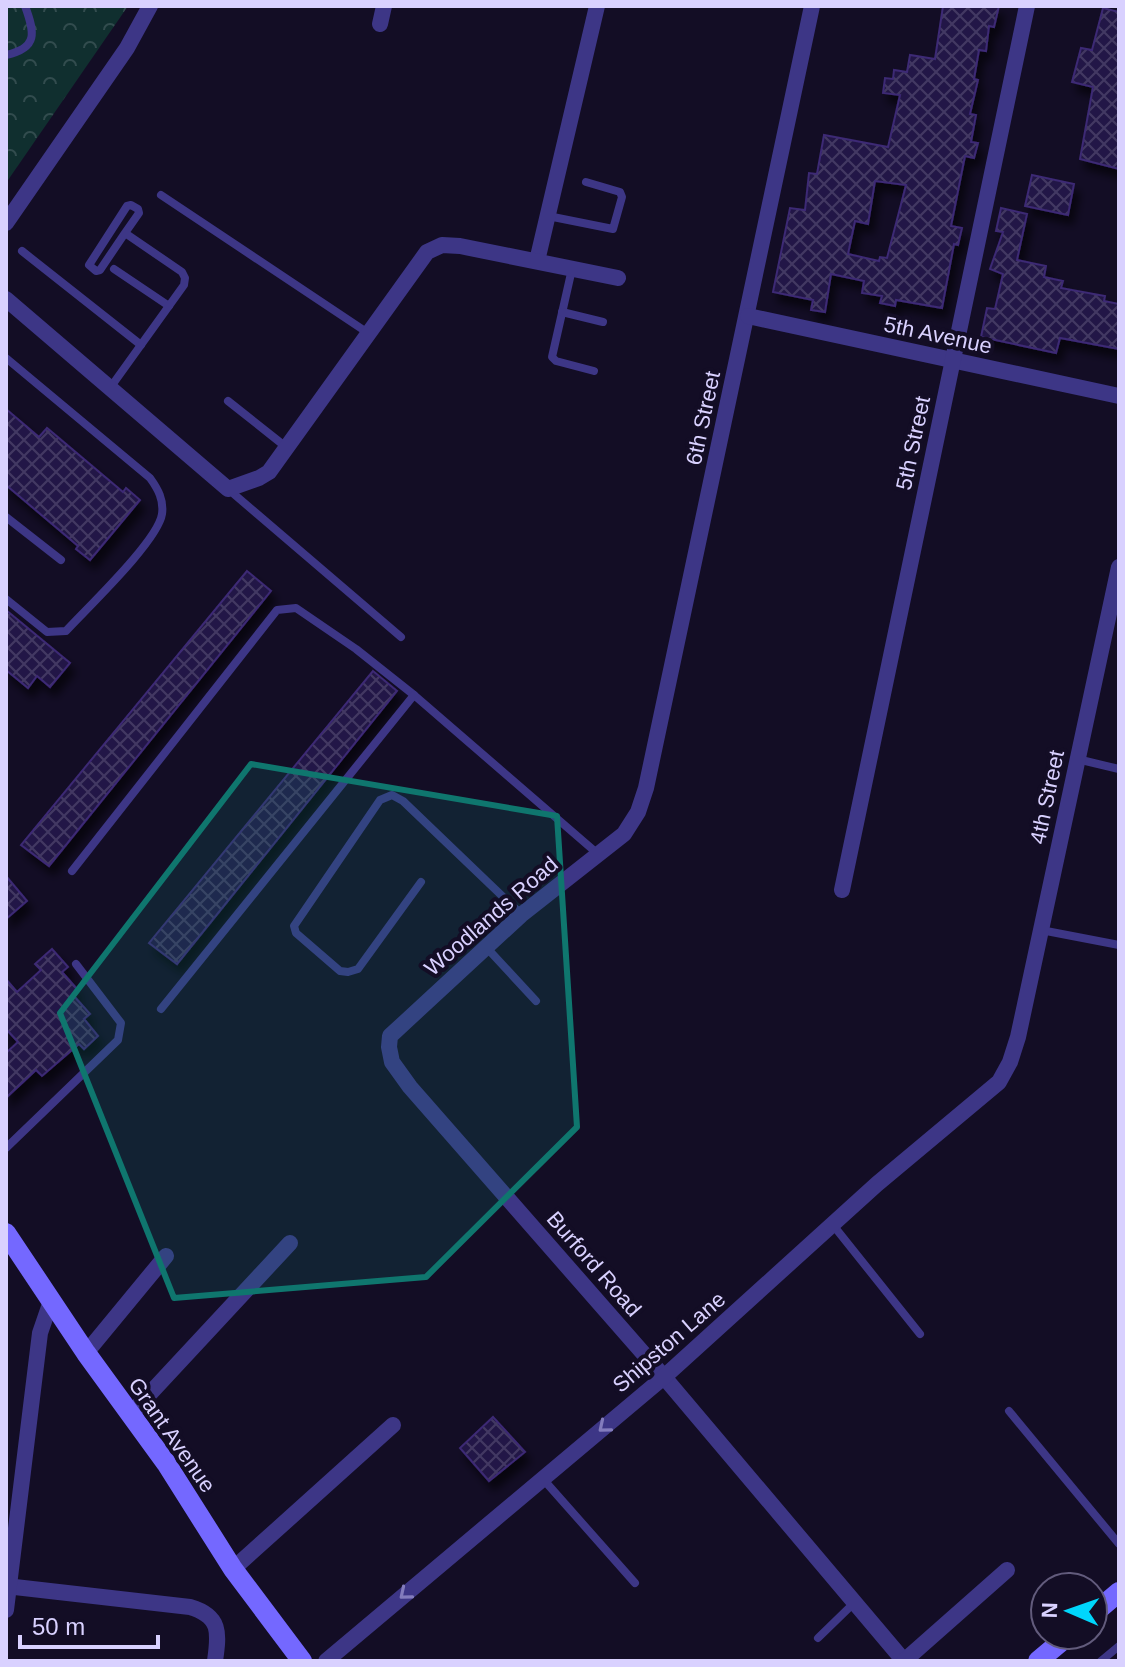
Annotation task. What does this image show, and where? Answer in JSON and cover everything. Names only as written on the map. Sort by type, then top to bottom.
[{"type":"street","points":[[6,223],[127,48],[150,6]]},
{"type":"street","points":[[380,24],[384,6]]},
{"type":"street","points":[[537,261],[597,6]]},
{"type":"street","name":"6th Street","points":[[624,834],[638,812],[646,788],[812,6]]},
{"type":"street","name":"5th Street","points":[[842,890],[1027,6]]},
{"type":"street","points":[[6,299],[228,489],[269,472],[427,252],[442,245],[618,278]]},
{"type":"street","name":"5th Avenue","points":[[748,316],[1119,396]]},
{"type":"street","name":"4th Street","points":[[1018,1037],[1119,567]]},
{"type":"street","name":"Woodlands Road","points":[[390,1036],[521,915],[624,834]]},
{"type":"street","name":"Burford Road","points":[[390,1036],[390,1056],[397,1071],[664,1377],[904,1661]]},
{"type":"street","name":"Shipston Lane","points":[[326,1661],[664,1377],[833,1225],[992,1089],[1010,1062],[1018,1037]]},
{"type":"street","name":"Grant Avenue","points":[[6,1233],[86,1353],[166,1463],[233,1569],[302,1661]]},
{"type":"street","points":[[130,1415],[290,1243]]},
{"type":"street","points":[[86,1353],[166,1256]]},
{"type":"street","points":[[6,1610],[40,1333],[51,1301]]},
{"type":"street","points":[[233,1569],[393,1425]]},
{"type":"street","points":[[904,1661],[1007,1570]]},
{"type":"street","points":[[8,1586],[203,1611],[212,1618],[217,1629],[215,1661]]},
{"type":"lane","points":[[6,55],[23,51],[29,45],[32,25],[25,6]]},
{"type":"lane","points":[[548,216],[613,229],[622,197],[620,192],[586,182]]},
{"type":"lane","points":[[161,195],[368,333]]},
{"type":"lane","points":[[131,205],[139,213],[125,233],[100,270],[96,271],[89,265],[127,206],[131,205]]},
{"type":"lane","points":[[110,388],[184,285],[185,278],[182,272],[125,233]]},
{"type":"lane","points":[[22,251],[141,345]]},
{"type":"lane","points":[[114,269],[169,306]]},
{"type":"lane","points":[[572,269],[552,357],[556,361],[594,371]]},
{"type":"lane","points":[[562,312],[603,322]]},
{"type":"lane","points":[[6,358],[150,478],[158,489],[162,516],[145,544],[66,631],[47,632],[6,599]]},
{"type":"lane","points":[[228,401],[287,448]]},
{"type":"lane","points":[[228,489],[401,637]]},
{"type":"lane","points":[[6,517],[61,560]]},
{"type":"lane","points":[[72,871],[277,610],[296,608],[356,649],[414,695],[598,854]]},
{"type":"lane","points":[[161,1009],[414,695]]},
{"type":"lane","points":[[1077,759],[1119,769]]},
{"type":"lane","points":[[421,882],[358,969],[340,971],[296,933],[294,926],[380,800],[392,795],[403,801],[521,915]]},
{"type":"lane","points":[[1041,930],[1119,945]]},
{"type":"lane","points":[[486,947],[536,1001]]},
{"type":"lane","points":[[6,1148],[118,1040],[121,1023],[76,964]]},
{"type":"lane","points":[[833,1225],[920,1334]]},
{"type":"lane","points":[[1009,1411],[1119,1544]]},
{"type":"lane","points":[[543,1479],[635,1583]]},
{"type":"lane","points":[[818,1638],[854,1603]]},
{"type":"lane","points":[[1101,1661],[1119,1646]]},
{"type":"highlighted area","points":[[251,764],[557,816],[577,1127],[426,1277],[174,1298],[60,1013]]},
{"type":"green space","points":[[6,6],[128,6],[6,183]]},
{"type":"building","points":[[943,6],[999,6],[994,27],[989,26],[986,51],[979,50],[974,79],[978,80],[970,114],[976,115],[971,142],[978,143],[974,158],[965,156],[951,226],[962,228],[958,245],[954,244],[942,308],[896,300],[895,306],[880,303],[882,296],[862,293],[864,281],[831,274],[825,312],[811,310],[813,300],[773,292],[790,208],[805,210],[809,173],[817,174],[824,135],[888,147],[900,95],[883,93],[885,78],[893,79],[894,70],[907,72],[910,55],[935,59]],"holes":[[[875,181],[906,185],[887,258],[880,257],[879,261],[848,254],[855,221],[868,224]]]},
{"type":"building","points":[[1103,8],[1119,12],[1119,169],[1080,159],[1093,87],[1072,82],[1081,48],[1092,50]]},
{"type":"building","points":[[1032,175],[1074,184],[1068,215],[1025,206]]},
{"type":"building","points":[[1001,208],[1027,214],[1017,260],[1046,266],[1044,277],[1063,281],[1061,288],[1105,296],[1104,301],[1119,304],[1119,349],[1060,338],[1056,353],[981,337],[987,308],[995,309],[1003,274],[990,269],[1003,232],[996,231]]},
{"type":"building","points":[[6,409],[39,437],[47,428],[123,492],[126,488],[140,500],[90,560],[76,549],[78,546],[6,485]]},
{"type":"building","points":[[247,571],[271,591],[49,866],[21,845]]},
{"type":"building","points":[[6,610],[70,663],[50,687],[37,676],[28,688],[6,670]]},
{"type":"building","points":[[373,671],[397,691],[177,964],[149,943]]},
{"type":"building","points":[[6,876],[27,901],[6,919]]},
{"type":"building","points":[[52,949],[68,967],[62,972],[78,990],[73,995],[90,1014],[84,1019],[98,1036],[84,1049],[79,1044],[42,1076],[36,1070],[6,1098],[6,1053],[18,1042],[6,1029],[6,979],[17,992],[41,970],[35,964]]},
{"type":"building","points":[[493,1417],[525,1452],[489,1481],[460,1448]]}]
